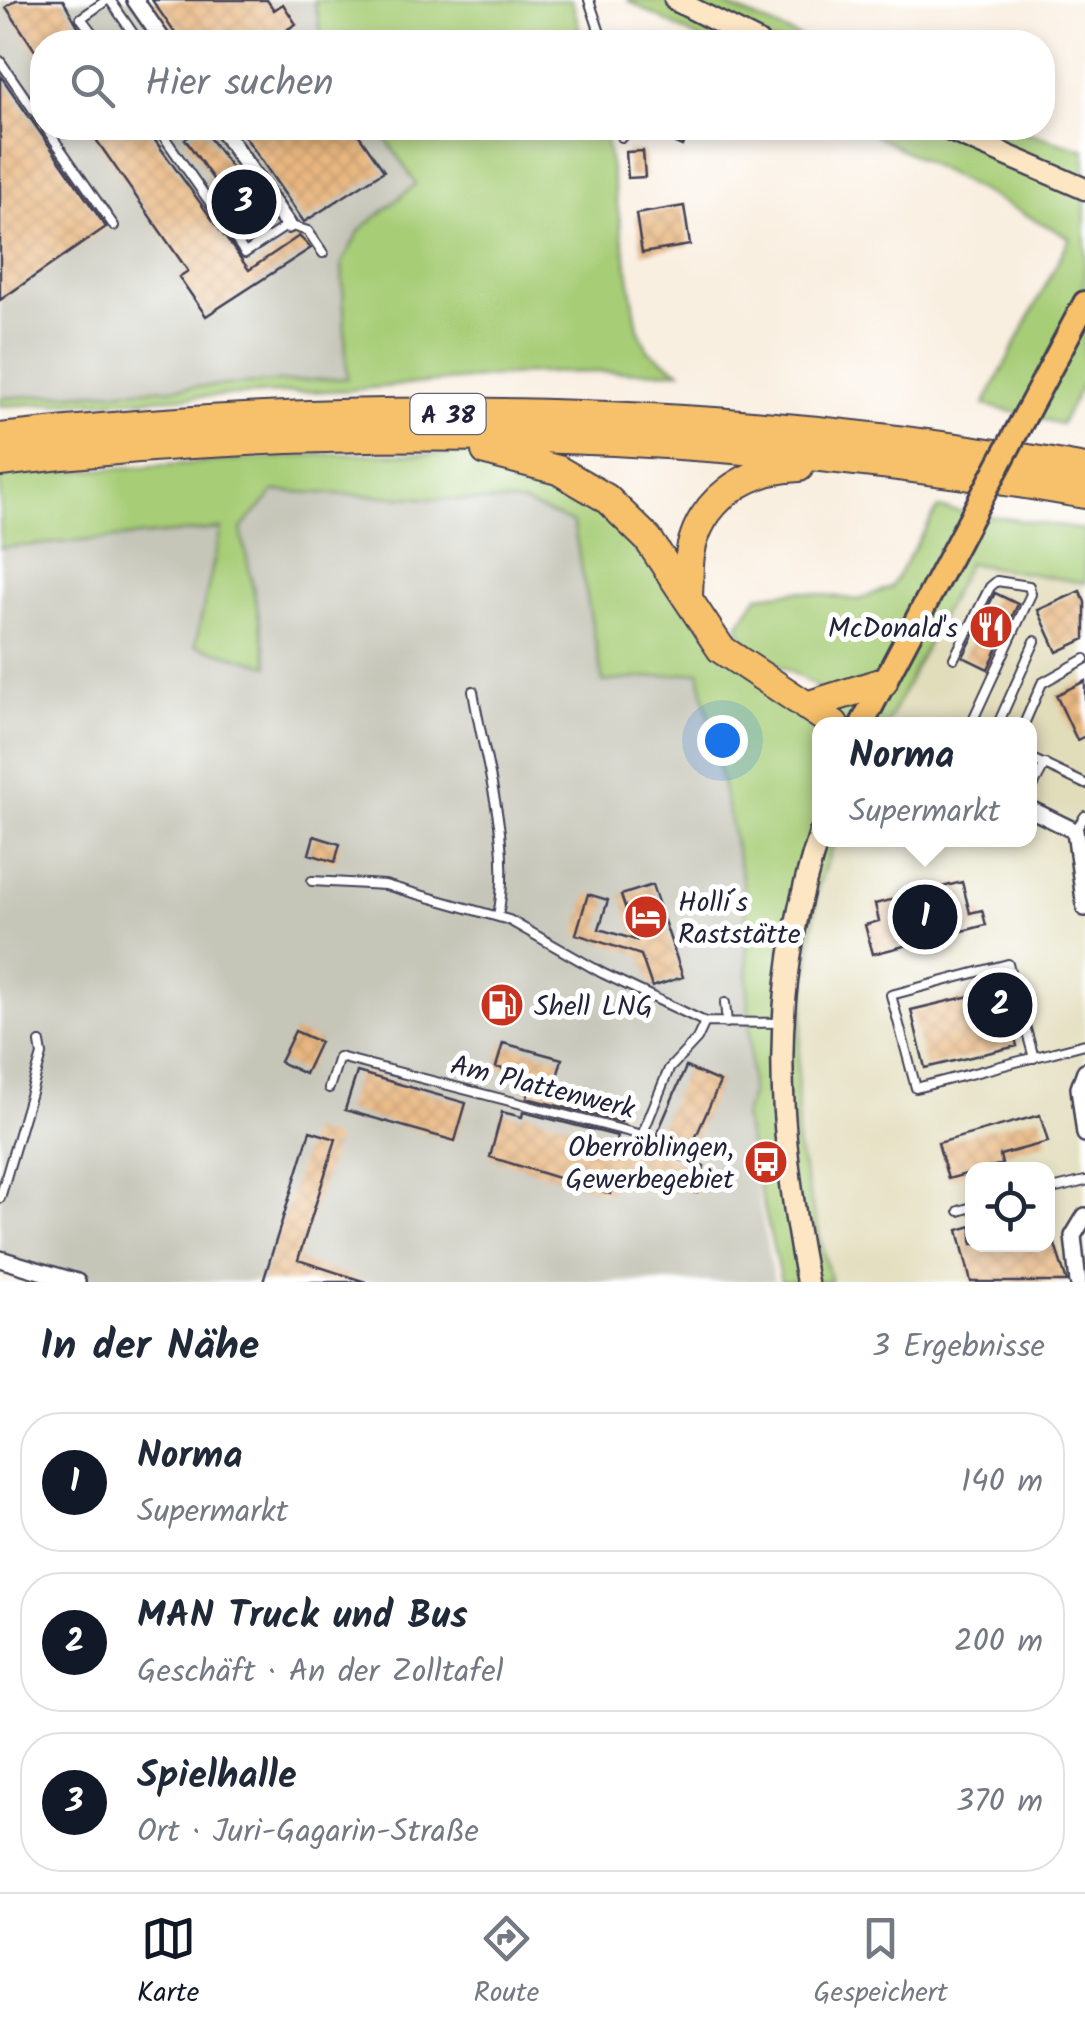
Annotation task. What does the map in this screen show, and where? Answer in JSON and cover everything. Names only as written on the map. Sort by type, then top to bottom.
[{"type":"highway","name":"A 38","points":[[0,438],[296,415],[534,415],[782,429],[1085,469]]},
{"type":"highway","name":"A 38","points":[[0,462],[182,444],[452,437],[693,446],[831,458],[1085,494]]},
{"type":"highway","points":[[452,437],[540,463],[590,487],[635,523],[688,595],[699,621],[721,649],[823,717]]},
{"type":"highway","points":[[688,595],[693,541],[705,516],[722,495],[757,474],[831,458]]},
{"type":"highway","points":[[806,706],[883,682]]},
{"type":"main road","points":[[675,0],[734,30]]},
{"type":"main road","points":[[972,140],[1085,189]]},
{"type":"main road","points":[[866,717],[1085,303]]},
{"type":"main road","points":[[806,1282],[782,1127],[781,1022],[789,948],[816,847]]},
{"type":"street","points":[[135,0],[156,30]]},
{"type":"street","points":[[230,140],[288,225]]},
{"type":"street","points":[[1037,812],[1075,831],[1085,908]]},
{"type":"street","points":[[1085,1071],[1079,1088],[1085,1134]]},
{"type":"street","points":[[1078,1282],[1073,1236],[1085,1216]]},
{"type":"street","points":[[0,1260],[77,1282]]},
{"type":"lane","points":[[90,30],[82,18],[108,0],[130,30]]},
{"type":"lane","points":[[588,0],[599,30]]},
{"type":"lane","points":[[0,61],[30,105]]},
{"type":"lane","points":[[54,140],[114,226]]},
{"type":"lane","points":[[166,140],[245,253],[288,225],[308,232],[323,253]]},
{"type":"lane","points":[[954,658],[990,587],[997,581],[1029,586],[1031,594],[974,717]]},
{"type":"lane","points":[[1001,717],[1035,641]]},
{"type":"lane","points":[[1027,717],[1042,683],[1085,659]]},
{"type":"lane","points":[[472,691],[502,834],[504,867],[498,916]]},
{"type":"lane","points":[[1037,761],[1085,784]]},
{"type":"lane","points":[[1037,779],[1045,764]]},
{"type":"lane","points":[[1075,831],[1085,816]]},
{"type":"lane","points":[[312,881],[386,886],[498,916],[705,1022],[781,1022]]},
{"type":"lane","points":[[1034,1058],[1008,964],[891,995],[916,1088],[1034,1058],[1085,1044]]},
{"type":"lane","points":[[724,1003],[727,1023]]},
{"type":"lane","name":"Am Plattenwerk","points":[[329,1088],[339,1057],[642,1135],[669,1069],[697,1040],[705,1022]]},
{"type":"lane","points":[[0,1198],[42,1055],[40,1043]]},
{"type":"lane","points":[[1055,1188],[1085,1181]]},
{"type":"lane","points":[[959,1211],[965,1210]]},
{"type":"shaded area","points":[[0,0],[314,0],[320,30],[30,30],[30,140],[387,140],[417,185],[360,230],[342,262],[348,378],[0,398]]},
{"type":"shaded area","points":[[275,491],[522,503],[573,523],[603,681],[699,671],[745,893],[751,1094],[743,1117],[774,1282],[61,1282],[0,1264],[0,548],[221,529],[195,645],[268,665],[241,529]]},
{"type":"shaded area","points":[[968,562],[1085,583],[1085,1282],[831,1282],[797,1145],[798,1061],[817,889],[832,847],[1037,847],[1037,717],[890,717]]},
{"type":"green space","points":[[314,0],[572,0],[580,30],[320,30]]},
{"type":"green space","points":[[627,0],[714,0],[783,30],[682,30]]},
{"type":"green space","points":[[387,140],[606,140],[638,328],[648,350],[680,371],[533,373],[350,390],[0,406],[0,398],[347,378],[342,263],[360,230],[416,184]]},
{"type":"green space","points":[[884,140],[1052,140],[1085,150],[1085,379],[1061,424],[984,405],[1070,238]]},
{"type":"green space","points":[[332,454],[467,454],[510,460],[584,490],[800,716],[816,686],[751,650],[738,626],[758,596],[799,591],[858,600],[891,587],[938,508],[1085,530],[1085,583],[968,563],[891,717],[812,717],[812,847],[832,847],[817,889],[798,1061],[797,1145],[831,1282],[781,1282],[743,1117],[751,1094],[745,893],[699,672],[603,682],[573,523],[522,503],[275,491],[241,529],[269,666],[195,645],[221,529],[0,548],[0,476]]},
{"type":"building","points":[[16,0],[63,0],[80,30],[30,30],[30,43],[6,7]]},
{"type":"building","points":[[152,0],[267,0],[274,10],[283,4],[296,24],[289,30],[173,30]]},
{"type":"building","points":[[0,75],[30,118],[30,140],[45,140],[106,227],[0,300]]},
{"type":"building","points":[[96,140],[155,140],[249,270],[299,236],[311,248],[206,316],[179,277],[188,271]]},
{"type":"building","points":[[186,140],[211,140],[258,203],[239,216]]},
{"type":"building","points":[[247,140],[362,140],[384,171],[304,222]]},
{"type":"building","points":[[643,151],[645,177],[628,178],[626,152]]},
{"type":"building","points":[[684,206],[690,245],[642,253],[636,214]]},
{"type":"building","points":[[1080,591],[1085,602],[1085,639],[1057,652],[1038,610]]},
{"type":"building","points":[[995,593],[1018,604],[988,669],[963,657]]},
{"type":"building","points":[[1085,681],[1085,736],[1077,740],[1056,695]]},
{"type":"building","points":[[314,836],[340,844],[335,862],[309,854]]},
{"type":"building","points":[[962,882],[970,913],[982,910],[986,925],[873,954],[865,925],[879,921],[875,904]]},
{"type":"building","name":"Holli´s Raststätte","points":[[652,885],[683,977],[652,987],[641,955],[576,934],[588,894],[608,900],[599,929],[636,940],[621,895]]},
{"type":"building","points":[[1003,988],[1017,1046],[925,1068],[911,1010]]},
{"type":"building","name":"Shell LNG","points":[[510,992],[517,1006],[494,1018],[487,1004]]},
{"type":"building","points":[[295,1031],[320,1042],[305,1074],[280,1062]]},
{"type":"building","points":[[503,1043],[562,1059],[554,1089],[625,1107],[621,1122],[527,1098],[533,1076],[496,1067]]},
{"type":"building","points":[[686,1067],[720,1082],[691,1148],[657,1134]]},
{"type":"building","points":[[357,1072],[466,1103],[455,1141],[345,1110]]},
{"type":"building","points":[[502,1112],[522,1117],[523,1112],[617,1136],[616,1142],[704,1166],[697,1193],[637,1177],[634,1190],[613,1184],[610,1194],[490,1157]]},
{"type":"building","points":[[1040,1115],[1048,1142],[1000,1155],[1002,1162],[965,1162],[965,1174],[948,1179],[938,1143]]},
{"type":"building","points":[[310,1131],[336,1139],[298,1260],[366,1282],[263,1282]]},
{"type":"building","points":[[965,1228],[965,1252],[1055,1252],[1055,1245],[1067,1282],[971,1282],[958,1230]]},
{"type":"place","name":"Spielhalle","points":[[244,202]]},
{"type":"place","name":"McDonald's","points":[[991,627]]},
{"type":"place","name":"Holli´s Raststätte","points":[[646,917]]},
{"type":"place","name":"Norma","points":[[925,917]]},
{"type":"place","name":"Shell LNG","points":[[502,1005]]},
{"type":"place","name":"MAN Truck und Bus","points":[[1000,1005]]},
{"type":"place","name":"Oberröblingen, Gewerbegebiet","points":[[766,1162]]}]
